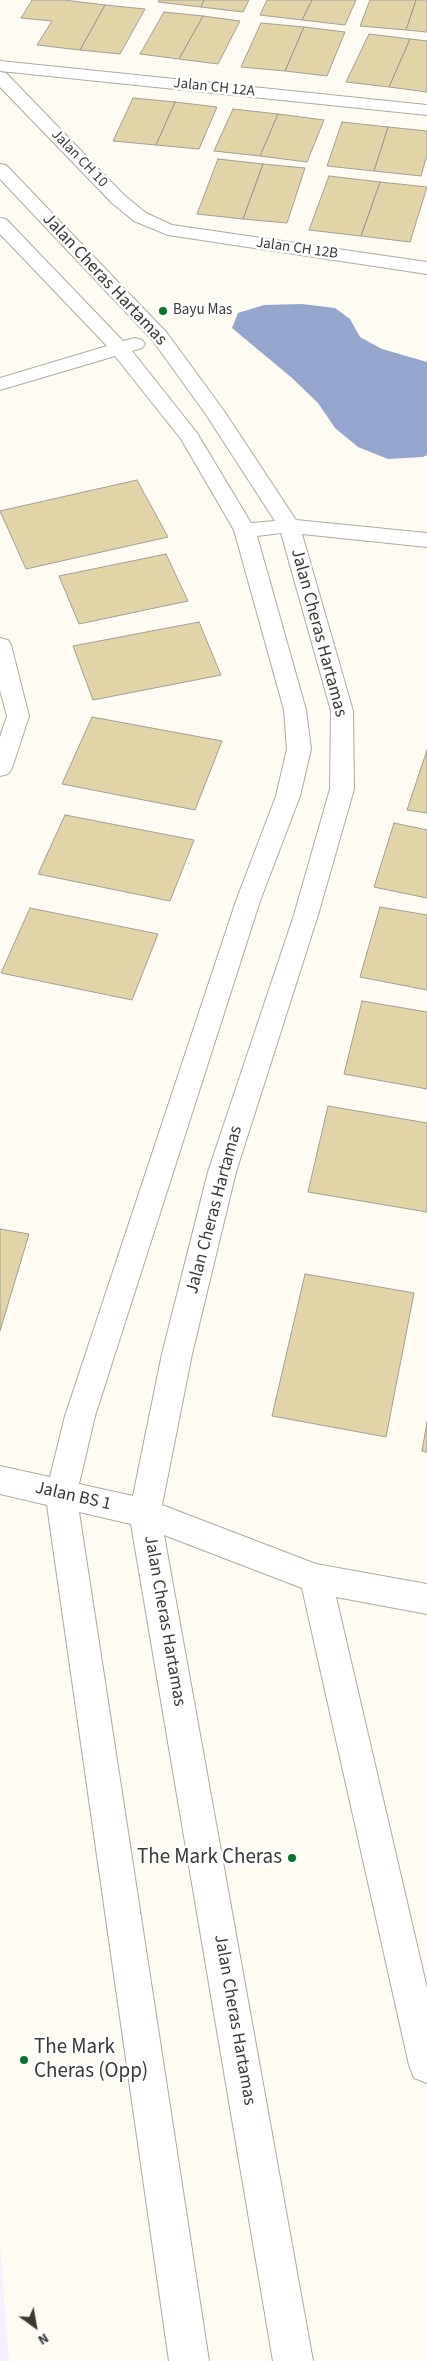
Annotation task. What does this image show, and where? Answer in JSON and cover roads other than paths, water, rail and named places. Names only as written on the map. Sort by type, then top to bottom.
[{"type":"street","name":"Jalan CH 12A","points":[[0,66],[427,110]]},
{"type":"street","name":"Jalan CH 10","points":[[0,77],[118,199],[140,217],[168,230]]},
{"type":"street","name":"Jalan Cheras Hartamas","points":[[0,169],[160,337],[214,412],[289,526],[342,711],[342,790],[306,915],[222,1172],[177,1354],[145,1513],[293,2361]]},
{"type":"street","name":"Jalan Cheras Hartamas","points":[[0,223],[120,349],[190,437],[245,530],[295,710],[299,749],[288,796],[248,901],[83,1407],[61,1494],[189,2361]]},
{"type":"street","name":"Jalan CH 12B","points":[[168,230],[427,268]]},
{"type":"street","points":[[0,384],[160,337]]},
{"type":"street","points":[[0,367],[22,377]]},
{"type":"street","points":[[245,530],[289,526],[427,540]]},
{"type":"street","points":[[0,645],[18,716],[8,752],[0,768]]},
{"type":"street","name":"Jalan BS 1","points":[[0,1480],[145,1513],[316,1579],[427,1599]]},
{"type":"street","points":[[316,1579],[427,2065]]},
{"type":"water","points":[[302,304],[335,308],[350,319],[360,337],[382,349],[427,362],[427,455],[423,457],[388,459],[358,447],[335,428],[318,403],[292,378],[232,328],[238,313],[264,305]]},
{"type":"place","name":"Bayu Mas","points":[[163,311]]},
{"type":"place","name":"The Mark Cheras","points":[[292,1858]]},
{"type":"place","name":"The Mark Cheras (Opp)","points":[[24,2060]]}]
